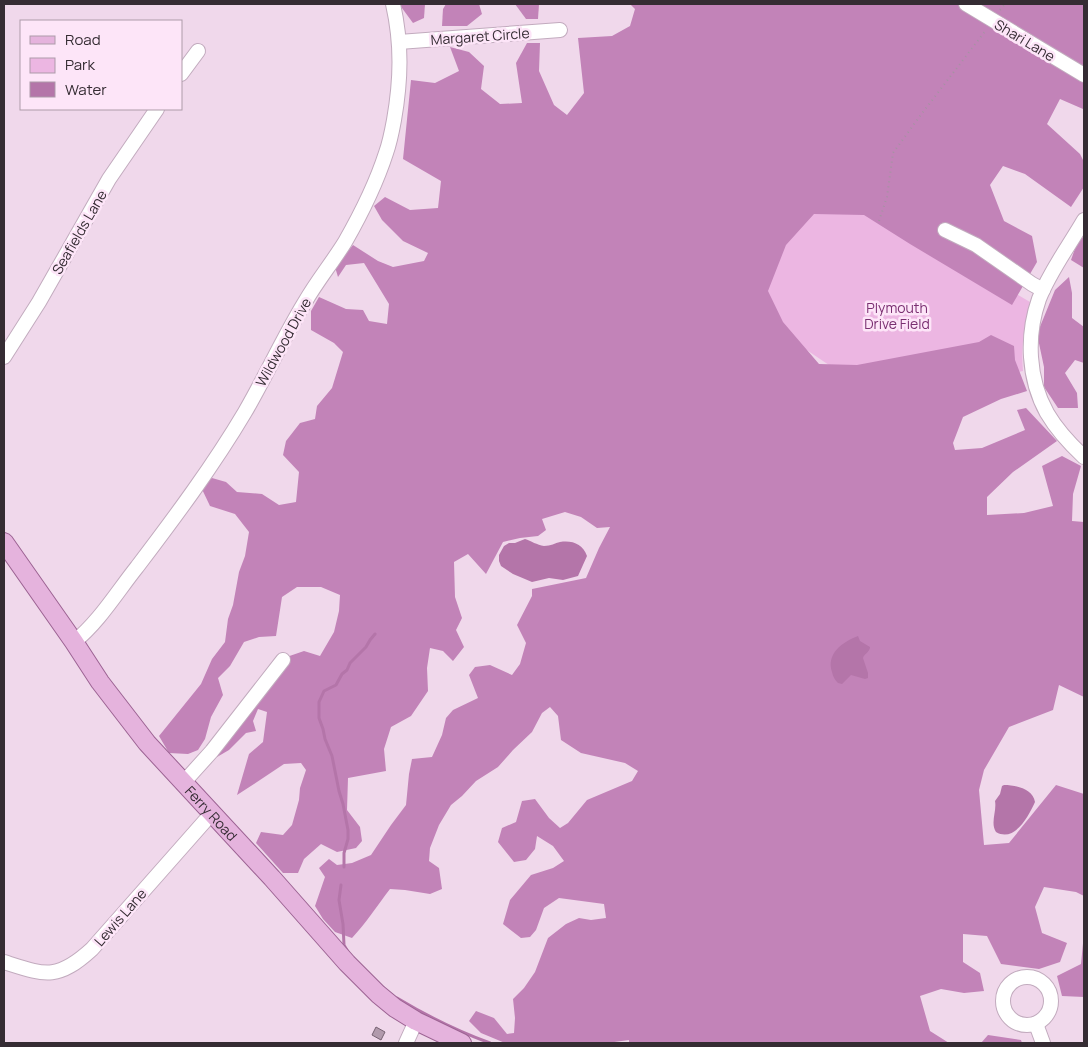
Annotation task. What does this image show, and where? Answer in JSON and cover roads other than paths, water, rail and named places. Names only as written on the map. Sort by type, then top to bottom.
[{"type":"main road","name":"Ferry Road","points":[[4,542],[100,682],[147,743],[272,878],[360,978],[401,1012],[462,1043]]},
{"type":"street","name":"Wildwood Drive","points":[[74,642],[95,622],[148,553],[212,463],[246,411],[305,301],[334,258],[365,205],[382,167],[391,138],[399,88],[399,42],[393,4]]},
{"type":"street","name":"Shari Lane","points":[[966,4],[1084,75]]},
{"type":"street","name":"Margaret Circle","points":[[399,42],[560,30]]},
{"type":"street","points":[[182,73],[198,51]]},
{"type":"street","name":"Seafields Lane","points":[[4,357],[39,302],[109,179],[156,110]]},
{"type":"street","points":[[1084,220],[1043,290],[1036,310],[1031,336],[1031,358],[1041,401],[1052,421],[1084,457]]},
{"type":"street","points":[[945,230],[976,245],[1043,290]]},
{"type":"street","points":[[184,782],[200,766],[284,660]]},
{"type":"street","name":"Lewis Lane","points":[[4,962],[34,971],[49,973],[62,970],[76,962],[92,949],[212,813]]},
{"type":"street","points":[[406,1043],[416,1021]]},
{"type":"street","points":[[1036,1024],[1043,1043]]},
{"type":"water","points":[[525,539],[544,546],[558,542],[573,542],[583,548],[587,556],[578,576],[563,580],[549,578],[532,582],[513,574],[501,566],[499,555],[504,546]]},
{"type":"water","points":[[858,636],[860,641],[870,647],[863,658],[868,678],[865,679],[851,675],[842,684],[838,683],[831,666],[833,654],[841,645]]},
{"type":"water","points":[[1004,785],[1019,787],[1027,791],[1034,798],[1035,802],[1025,820],[1015,831],[1009,834],[996,832],[994,828],[995,801]]},
{"type":"waterway","points":[[344,867],[344,853],[348,839],[348,830],[332,756],[319,718],[319,702],[324,691],[336,685],[350,663],[366,647],[375,634]]},
{"type":"waterway","points":[[341,885],[339,900],[344,945],[348,952]]},
{"type":"waterway","points":[[397,998],[442,1023],[490,1043]]},
{"type":"park label","name":"Plymouth Drive Field","points":[[897,316]]}]
